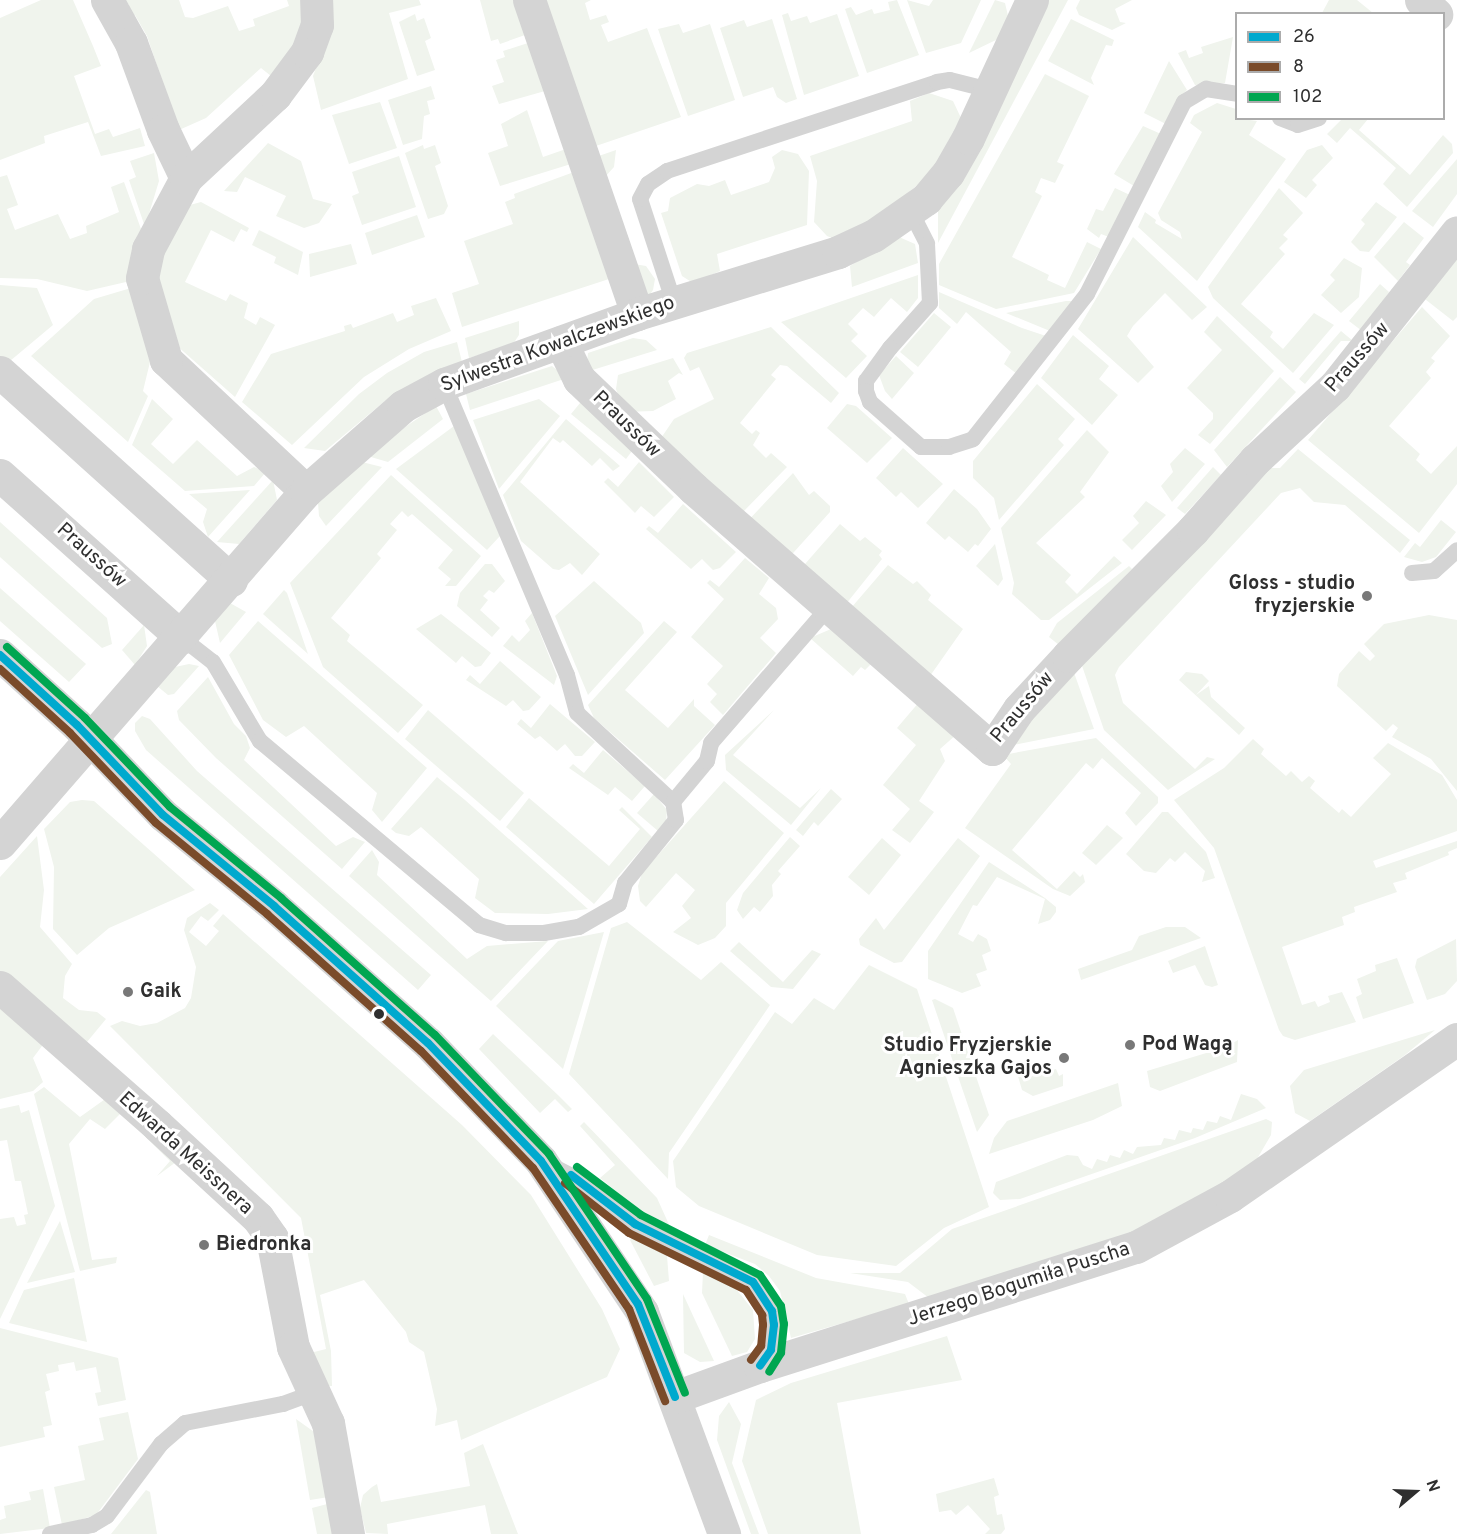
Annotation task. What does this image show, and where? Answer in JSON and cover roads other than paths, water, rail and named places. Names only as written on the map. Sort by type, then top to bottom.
[{"type":"street","points":[[107,0],[131,43],[163,130],[186,178]]},
{"type":"street","points":[[306,491],[166,360],[146,302],[143,271],[148,249],[186,178],[288,80],[312,39],[316,0]]},
{"type":"street","points":[[529,0],[637,314]]},
{"type":"street","name":"Sylwestra Kowalczewskiego","points":[[0,843],[182,638],[306,491],[377,426],[444,384],[637,314],[838,252],[873,236],[910,210],[948,173],[1032,0]]},
{"type":"street","name":"Praussów","points":[[561,342],[588,389],[828,608],[992,749],[1019,709],[1068,656],[1193,530],[1255,460],[1335,386],[1457,232]]},
{"type":"street","points":[[0,372],[231,580]]},
{"type":"street","name":"Praussów","points":[[0,475],[182,638]]},
{"type":"street","points":[[0,656],[91,739],[163,815],[274,906],[428,1043],[541,1161],[638,1304],[675,1397],[724,1534]]},
{"type":"street","name":"Edwarda Meissnera","points":[[0,987],[258,1218],[272,1238],[293,1347],[328,1423],[348,1534]]},
{"type":"street","name":"Jerzego Bogumiła Puscha","points":[[675,1397],[760,1365],[1136,1247],[1230,1196],[1457,1039]]},
{"type":"lane","points":[[674,303],[640,199],[648,184],[667,171],[937,82],[950,80],[990,90]]},
{"type":"lane","points":[[910,210],[927,244],[930,303],[890,348],[865,387],[870,402],[921,447],[949,447],[973,439],[1087,294],[1184,102],[1206,89],[1235,94]]},
{"type":"lane","points":[[1285,120],[1298,125],[1313,120]]},
{"type":"lane","points":[[182,638],[213,662],[260,741],[479,925],[506,933],[544,933],[579,927],[603,917],[619,904],[625,883],[676,820],[673,802],[577,713],[567,675],[444,384]]},
{"type":"lane","points":[[1412,573],[1434,571],[1457,550]]},
{"type":"lane","points":[[673,802],[708,761],[711,743],[828,608]]},
{"type":"lane","points":[[541,1161],[580,1180],[635,1224],[753,1282],[772,1311],[774,1326],[771,1350],[760,1365]]},
{"type":"lane","points":[[50,1534],[92,1525],[107,1516],[161,1444],[185,1423],[283,1404],[313,1393]]},
{"type":"place","name":"Gloss - studio fryzjerskie","points":[[1367,596]]},
{"type":"place","name":"Gaik","points":[[128,992]]},
{"type":"place","name":"Pod Wagą","points":[[1130,1045]]},
{"type":"place","name":"Studio Fryzjerskie Agnieszka Gajos","points":[[1064,1058]]},
{"type":"place","name":"Biedronka","points":[[204,1245]]}]
